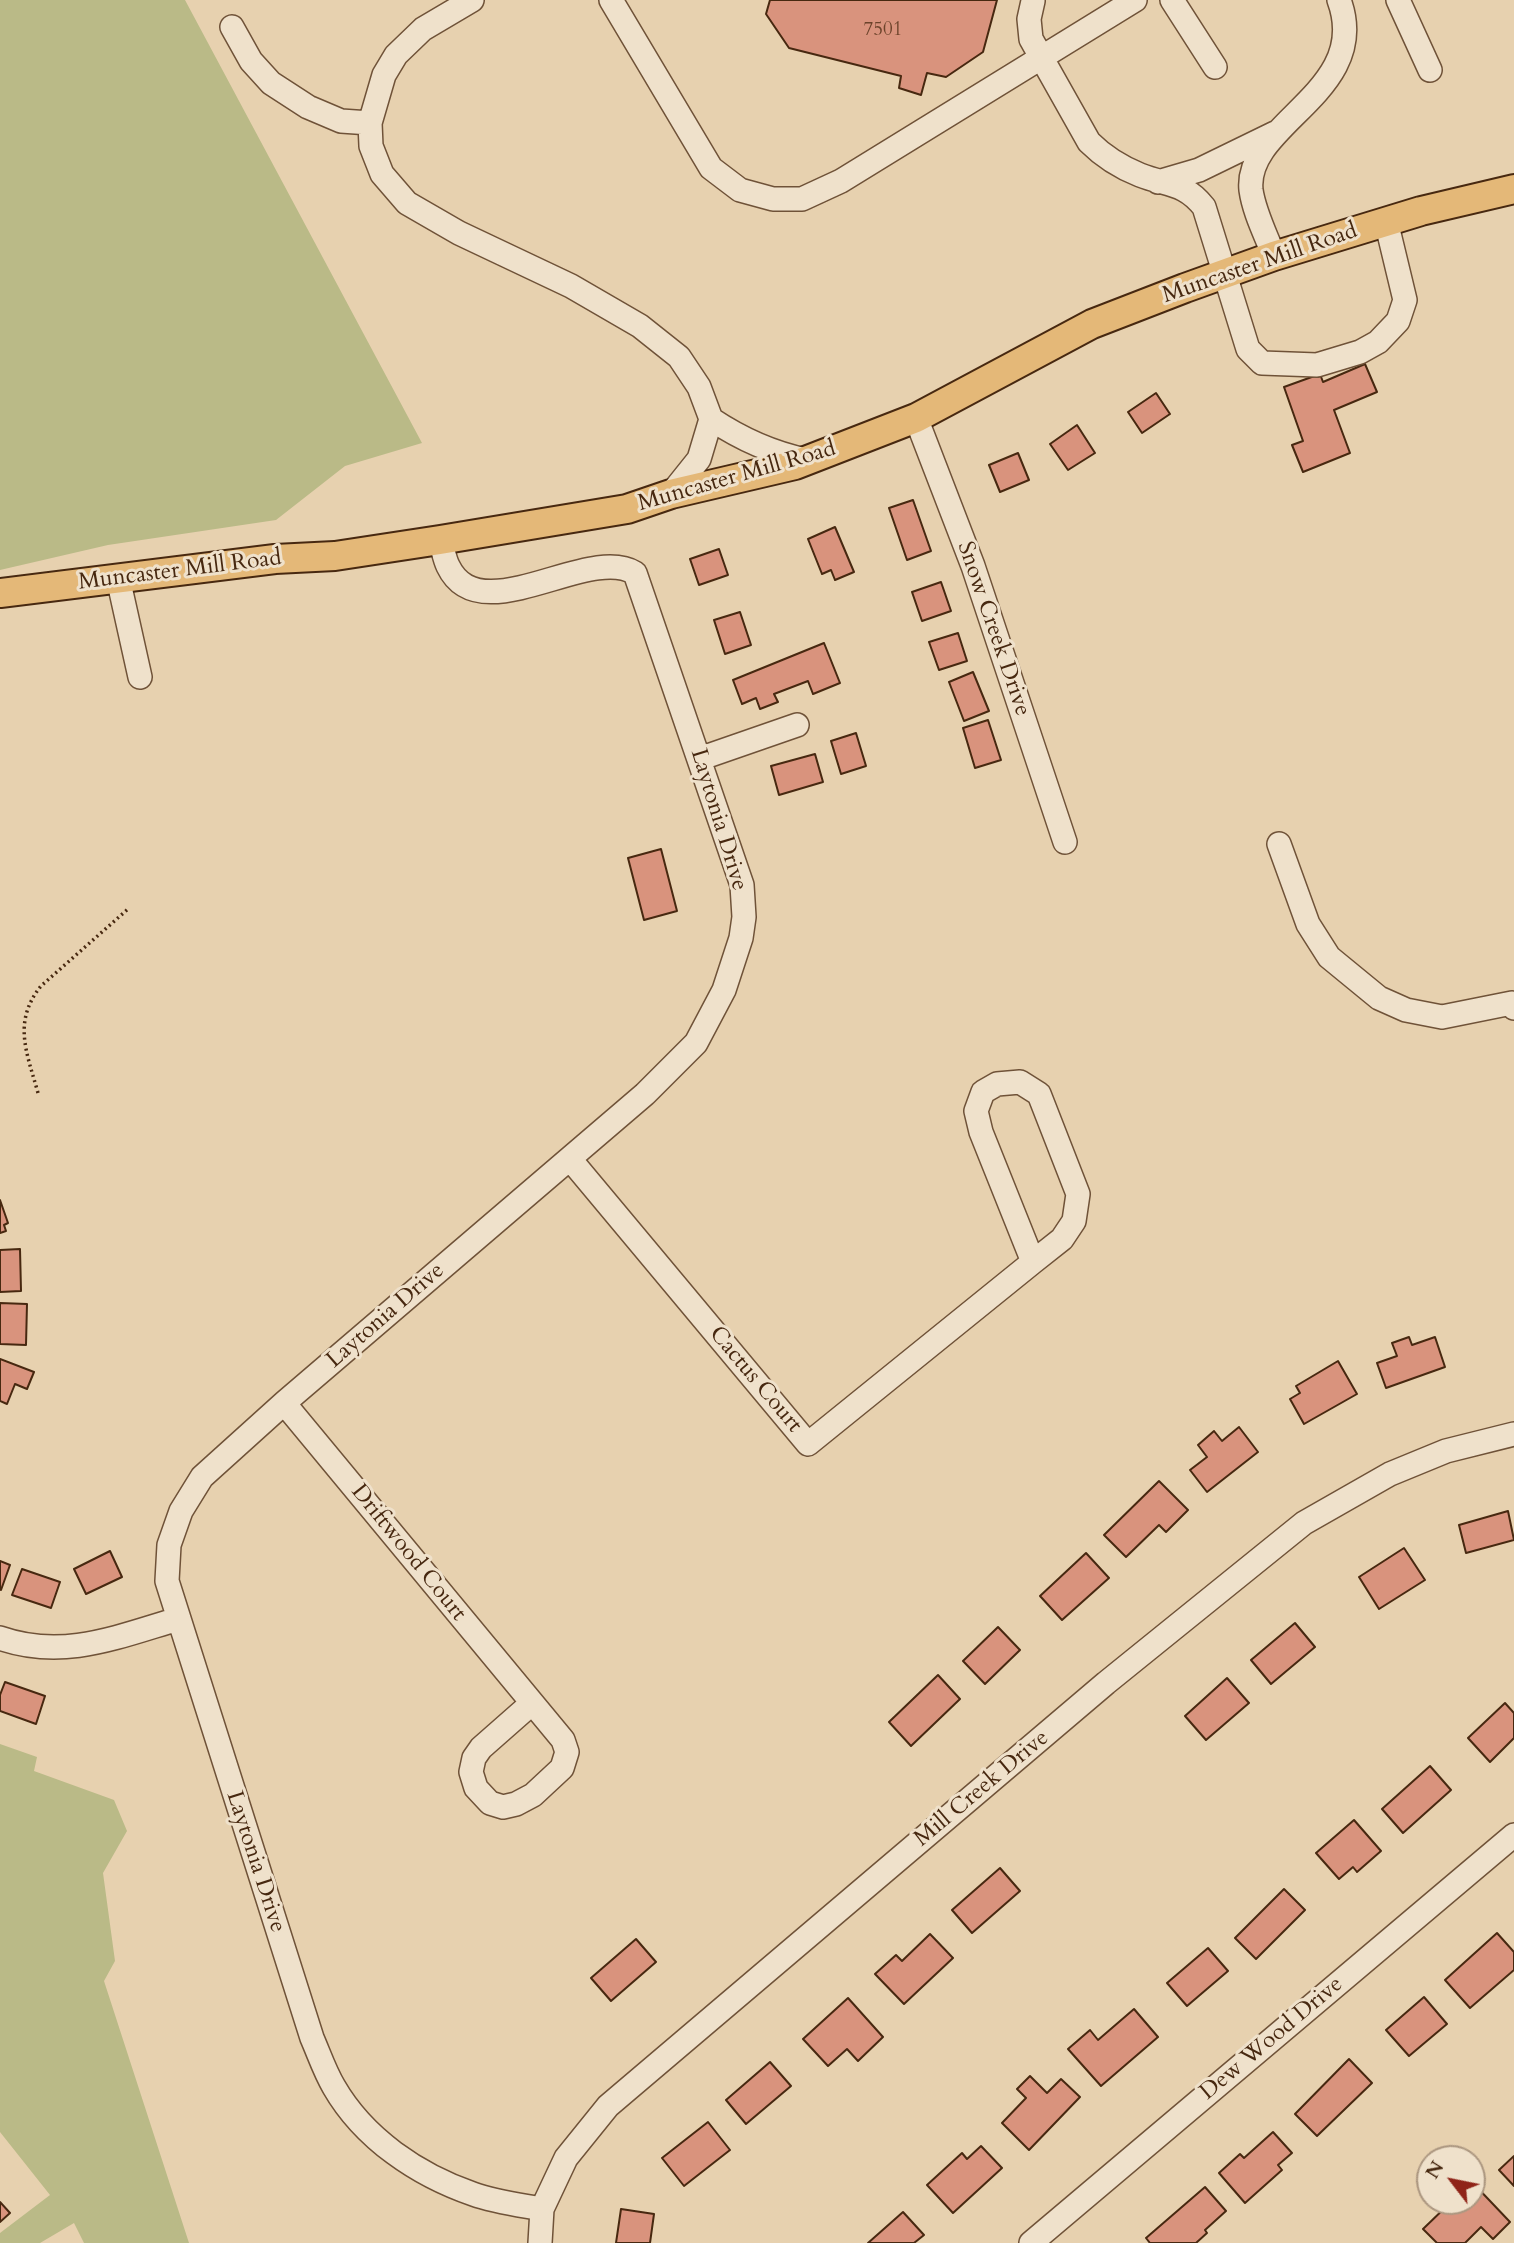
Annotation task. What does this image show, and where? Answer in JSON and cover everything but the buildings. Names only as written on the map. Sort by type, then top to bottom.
[{"type":"main road","name":"Muncaster Mill Road","points":[[0,593],[275,559],[335,556],[627,509],[671,494],[806,460],[916,418],[1092,324],[1224,274],[1386,221],[1514,189]]},
{"type":"street","points":[[472,0],[423,29],[396,55],[384,75],[370,123],[371,146],[383,174],[407,203],[459,233],[571,286],[640,326],[679,357],[699,387],[711,419],[730,432],[779,455],[806,460]]},
{"type":"street","points":[[611,0],[712,167],[740,190],[774,199],[802,199],[841,181],[1135,0]]},
{"type":"street","points":[[1172,0],[1215,68]]},
{"type":"street","points":[[1274,256],[1251,189],[1253,169],[1277,132],[1307,103],[1332,73],[1344,45],[1344,14],[1339,0]]},
{"type":"street","points":[[1398,0],[1430,70]]},
{"type":"street","points":[[1033,1],[1029,19],[1031,39],[1089,142],[1120,167],[1192,192],[1204,207],[1248,349],[1262,363],[1317,365],[1360,352],[1378,342],[1398,321],[1405,300],[1386,221]]},
{"type":"street","points":[[232,27],[251,61],[271,83],[308,107],[341,121],[370,123]]},
{"type":"street","points":[[1158,182],[1199,170],[1277,132]]},
{"type":"street","name":"Snow Creek Drive","points":[[916,418],[973,566],[1065,842]]},
{"type":"street","points":[[671,494],[699,459],[711,419]]},
{"type":"street","name":"Laytonia Drive","points":[[440,540],[449,568],[464,585],[484,592],[505,590],[606,567],[624,566],[635,573],[742,886],[744,917],[737,951],[724,990],[696,1043],[615,1122],[284,1403],[202,1477],[181,1511],[169,1545],[167,1581],[312,2038],[334,2087],[359,2122],[394,2153],[430,2177],[475,2195],[542,2208]]},
{"type":"street","points":[[118,578],[140,677]]},
{"type":"street","points":[[699,759],[797,725]]},
{"type":"street","points":[[1279,844],[1308,923],[1329,957],[1379,998],[1406,1010],[1442,1017],[1513,1005]]},
{"type":"street","name":"Cactus Court","points":[[570,1159],[808,1444],[1033,1262],[1062,1238],[1074,1221],[1078,1194],[1039,1094],[1020,1082],[998,1084],[983,1092],[976,1111],[981,1132],[1033,1262]]},
{"type":"street","name":"Driftwood Court","points":[[284,1403],[563,1740],[567,1752],[562,1768],[533,1795],[503,1807],[491,1802],[476,1788],[471,1772],[474,1758],[481,1748],[531,1704]]},
{"type":"street","name":"Mill Creek Drive","points":[[540,2243],[542,2208],[566,2158],[608,2106],[1106,1683],[1304,1523],[1390,1474],[1446,1451],[1514,1434]]},
{"type":"street","points":[[0,1638],[44,1648],[90,1644],[178,1619]]},
{"type":"street","name":"Dew Wood Drive","points":[[1031,2243],[1514,1835]]},
{"type":"path","points":[[38,1093],[25,1046],[25,1012],[41,986],[128,909]]},
{"type":"green space","points":[[0,0],[185,0],[422,443],[345,466],[276,520],[108,545],[0,570]]},
{"type":"green space","points":[[0,1744],[37,1757],[34,1771],[114,1800],[127,1831],[103,1873],[115,1961],[104,1981],[189,2243],[84,2243],[74,2223],[40,2243],[0,2243],[0,2233],[50,2195],[0,2132]]}]
